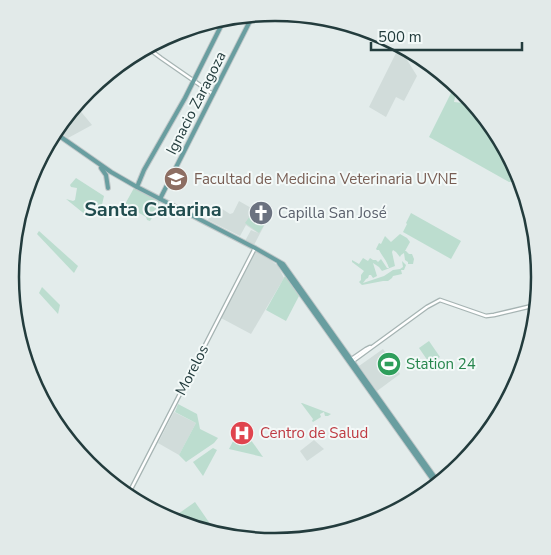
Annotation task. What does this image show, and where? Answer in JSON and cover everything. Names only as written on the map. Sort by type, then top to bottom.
[{"type":"main road","name":"Ignacio Zaragoza","points":[[160,199],[249,22]]},
{"type":"main road","points":[[137,187],[144,170],[221,27]]},
{"type":"main road","points":[[61,136],[115,174]]},
{"type":"main road","points":[[61,136],[137,187],[255,248],[284,266],[434,479]]},
{"type":"main road","points":[[93,159],[105,173],[108,188]]},
{"type":"main road","points":[[350,361],[361,380],[375,393],[434,479]]},
{"type":"street","points":[[153,52],[213,94]]},
{"type":"street","name":"Morelos","points":[[131,489],[255,248]]},
{"type":"street","points":[[350,361],[440,300],[490,316],[531,306]]},
{"type":"shaded area","points":[[397,51],[404,55],[417,76],[404,101],[396,97],[386,117],[369,107]]},
{"type":"shaded area","points":[[80,111],[92,125],[68,138],[63,134]]},
{"type":"shaded area","points":[[239,201],[253,209],[253,213],[266,222],[254,245],[245,241],[251,230],[258,233],[246,225],[240,236],[208,220],[216,205],[230,214],[233,213]]},
{"type":"shaded area","points":[[256,251],[278,266],[284,278],[251,334],[221,318]]},
{"type":"shaded area","points":[[383,349],[400,374],[377,391],[359,366]]},
{"type":"shaded area","points":[[174,412],[196,423],[179,455],[158,443]]},
{"type":"shaded area","points":[[314,440],[324,449],[307,461],[300,451]]},
{"type":"green space","points":[[452,91],[456,95],[454,102],[463,102],[489,135],[514,182],[509,182],[429,137]]},
{"type":"green space","points":[[76,178],[104,196],[100,213],[89,217],[66,199],[75,200],[77,188],[70,185]]},
{"type":"green space","points":[[134,188],[160,202],[150,221],[129,207],[124,206]]},
{"type":"green space","points":[[411,213],[461,241],[451,259],[403,232]]},
{"type":"green space","points":[[250,216],[264,225],[259,233],[245,223]]},
{"type":"green space","points":[[39,231],[78,266],[74,273],[37,234]]},
{"type":"green space","points":[[400,234],[410,242],[405,251],[412,254],[413,264],[408,264],[404,253],[400,257],[393,250],[395,266],[382,271],[373,263],[377,276],[373,278],[369,275],[363,283],[384,276],[393,270],[400,269],[403,267],[402,261],[406,265],[404,270],[401,270],[402,274],[393,276],[388,281],[362,285],[359,282],[364,271],[352,260],[359,264],[363,258],[368,261],[370,258],[378,262],[381,259],[389,268],[379,250],[376,249],[385,236],[391,242]]},
{"type":"green space","points":[[285,276],[299,296],[286,321],[266,310]]},
{"type":"green space","points":[[42,287],[60,305],[58,314],[39,293]]},
{"type":"green space","points":[[429,341],[440,357],[430,364],[419,348]]},
{"type":"green space","points":[[301,403],[331,414],[325,416],[324,412],[320,414],[321,417],[313,422],[313,419]]},
{"type":"green space","points":[[178,404],[197,414],[200,429],[218,438],[214,443],[186,462],[179,455],[196,423],[175,412]]},
{"type":"green space","points":[[241,426],[263,457],[229,449]]},
{"type":"green space","points":[[213,448],[217,450],[203,476],[193,462]]},
{"type":"green space","points":[[195,502],[212,527],[193,521],[178,514]]},
{"type":"place","name":"Facultad de Medicina Veterinaria UVNE","points":[[176,179]]},
{"type":"place","name":"Capilla San José","points":[[261,213]]},
{"type":"place","name":"Station 24","points":[[389,364]]},
{"type":"place","name":"Centro de Salud","points":[[242,433]]},
{"type":"district","name":"Santa Catarina","points":[[153,209]]}]
